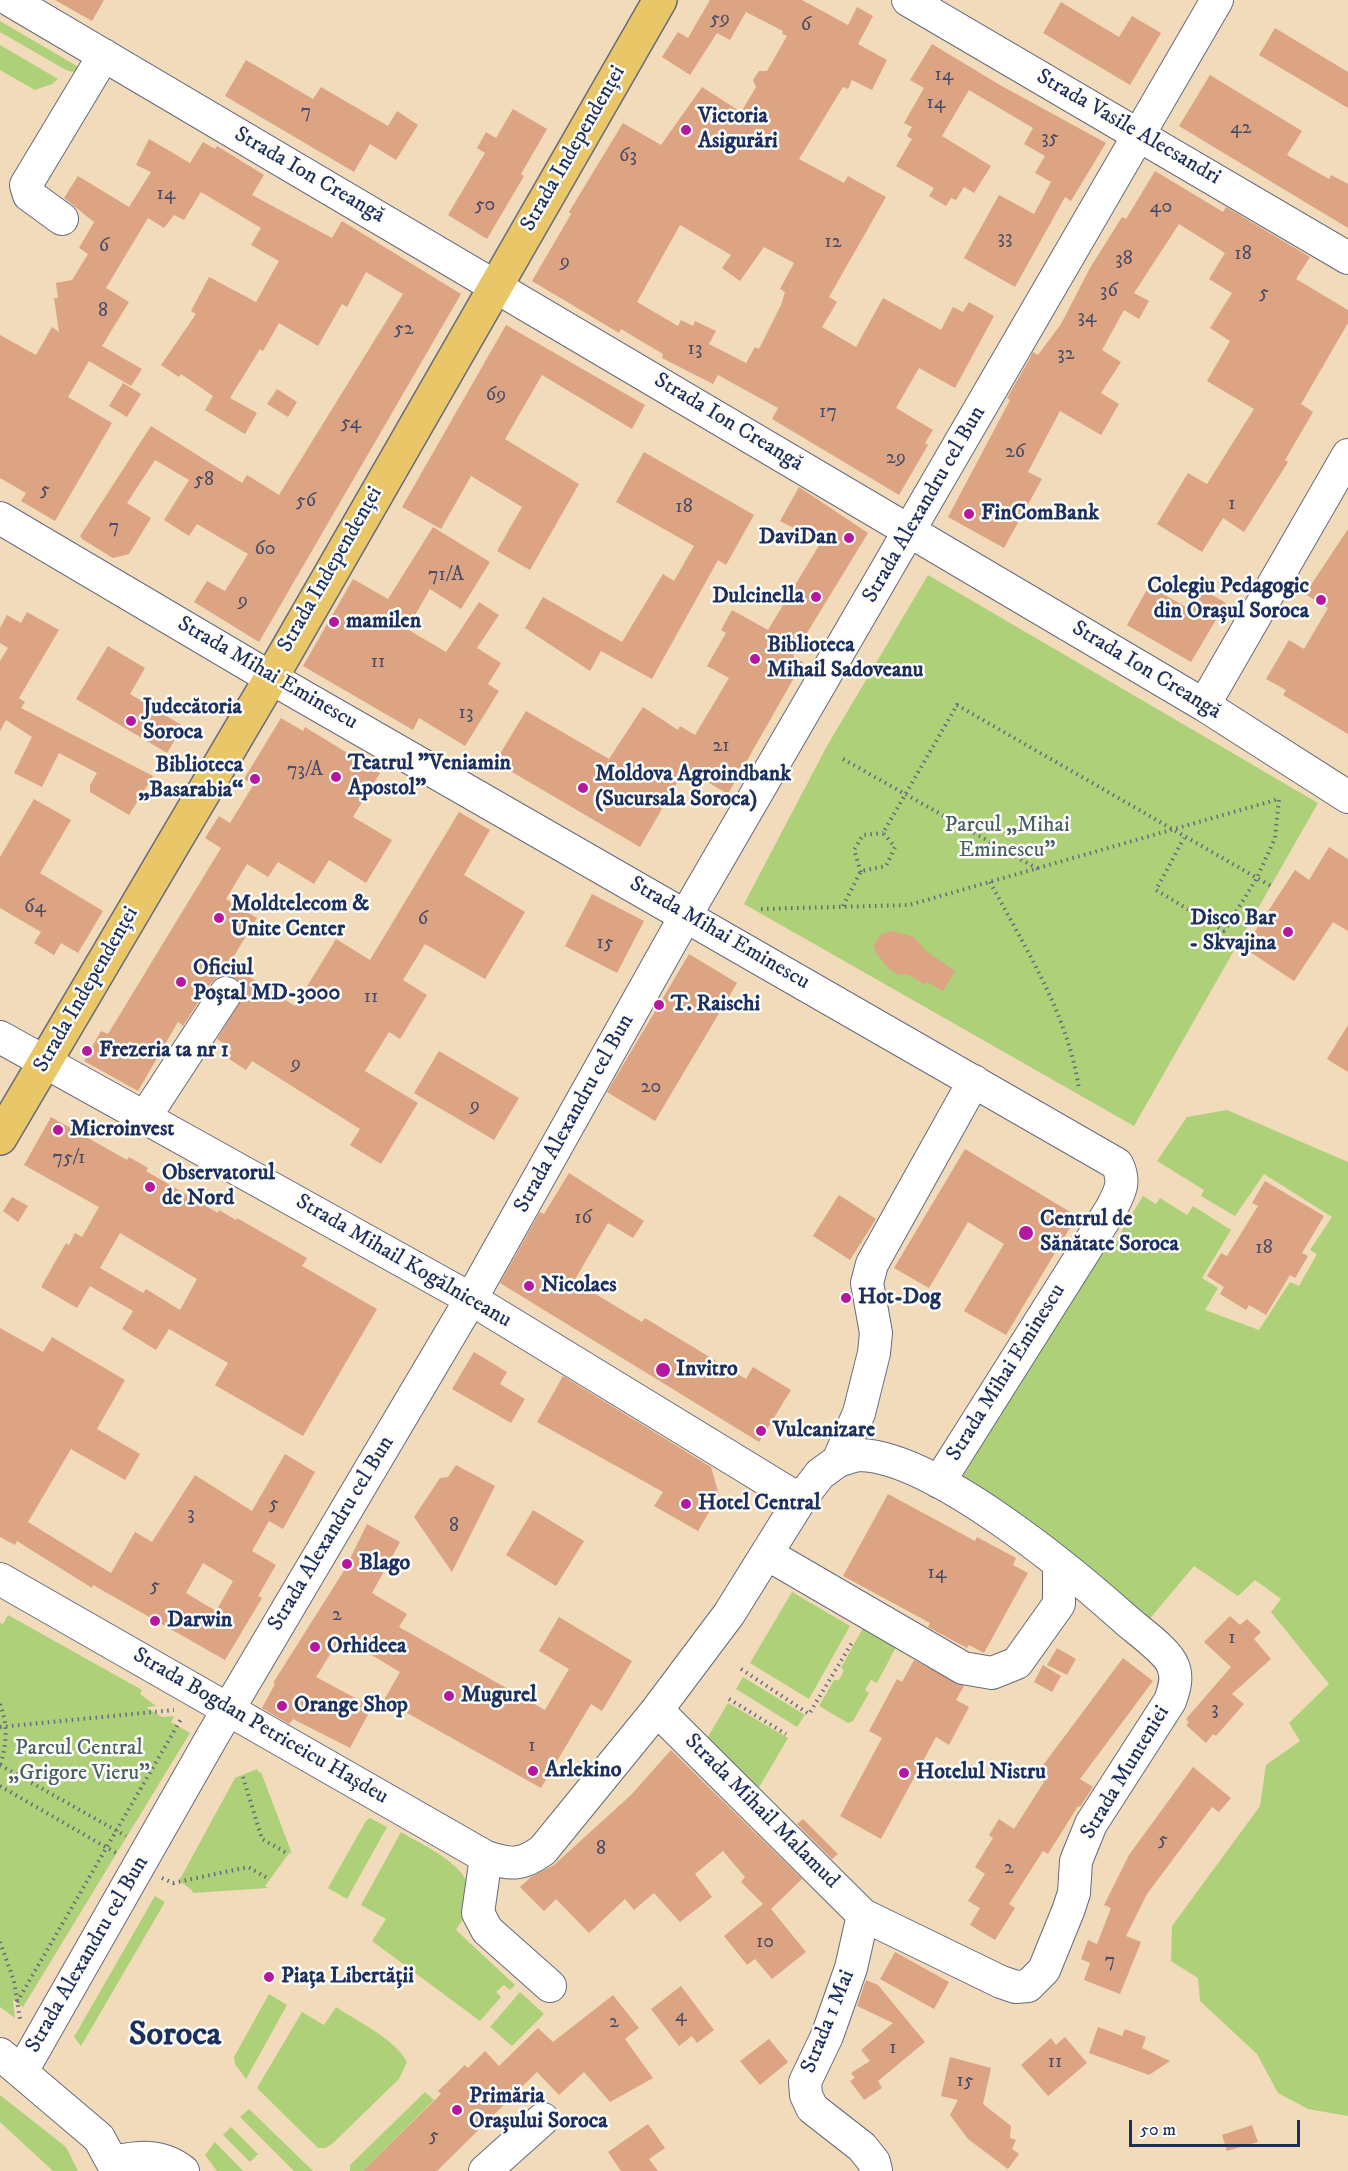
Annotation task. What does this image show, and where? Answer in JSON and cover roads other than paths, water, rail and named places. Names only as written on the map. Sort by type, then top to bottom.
[{"type":"main road","name":"Strada Independenței","points":[[0,1138],[271,678],[660,0]]},
{"type":"street","name":"Strada Ion Creangă","points":[[10,0],[1204,705],[1348,797]]},
{"type":"street","name":"Strada Vasile Alecsandri","points":[[908,0],[1348,258]]},
{"type":"street","name":"Strada Alexandru cel Bun","points":[[11,2062],[145,1858],[229,1708],[471,1299],[686,915],[911,531],[1217,0]]},
{"type":"street","points":[[62,219],[29,195],[26,185],[104,55]]},
{"type":"street","points":[[1204,705],[1348,455]]},
{"type":"street","name":"Strada Mihai Eminescu","points":[[0,518],[271,678],[1117,1164],[1122,1175],[1122,1189],[939,1482]]},
{"type":"street","points":[[145,1117],[226,993]]},
{"type":"street","name":"Strada Mihail Kogălniceanu","points":[[0,1037],[471,1299],[800,1500]]},
{"type":"street","points":[[657,1710],[729,1614],[800,1500],[820,1474],[838,1461],[859,1413],[874,1353],[876,1333],[867,1283],[872,1264],[974,1081]]},
{"type":"street","name":"Strada Munteniei","points":[[838,1461],[859,1455],[880,1459],[939,1482],[1001,1520],[1098,1594],[1160,1651],[1173,1665],[1176,1683],[1170,1701],[1091,1824],[1076,1862],[1074,1893],[1068,1911],[1044,1970],[1028,1986],[1016,1987],[1001,1982],[863,1916]]},
{"type":"street","points":[[767,1554],[963,1668],[992,1673],[1017,1664],[1059,1604],[1059,1564]]},
{"type":"street","name":"Strada Bogdan Petriceicu Hașdeu","points":[[0,1579],[486,1857],[509,1865],[522,1864],[543,1851],[657,1710]]},
{"type":"street","name":"Strada Mihail Malamud","points":[[657,1710],[863,1916]]},
{"type":"street","points":[[486,1857],[478,1913],[487,1930],[550,1986]]},
{"type":"street","name":"Strada 1 Mai","points":[[863,1916],[851,1968],[826,2036],[805,2082],[806,2095],[812,2108],[862,2148],[874,2162],[876,2171]]},
{"type":"street","points":[[11,2062],[99,2138],[111,2167],[137,2157],[157,2158],[183,2171]]},
{"type":"street","points":[[485,2171],[543,2119]]},
{"type":"place","name":"Victoria Asigurări","points":[[686,130]]},
{"type":"place","name":"FinComBank","points":[[969,514]]},
{"type":"place","name":"DaviDan","points":[[849,538]]},
{"type":"place","name":"Dulcinella","points":[[816,597]]},
{"type":"place","name":"Colegiu Pedagogic din Orașul Soroca","points":[[1321,600]]},
{"type":"place","name":"mamilen","points":[[334,622]]},
{"type":"place","name":"Biblioteca Mihail Sadoveanu","points":[[755,659]]},
{"type":"place","name":"Judecătoria Soroca","points":[[131,721]]},
{"type":"place","name":"Teatrul \"Veniamin Apostol\"","points":[[336,777]]},
{"type":"place","name":"Biblioteca „Basarabia“","points":[[255,779]]},
{"type":"place","name":"Moldova Agroindbank (Sucursala Soroca)","points":[[583,788]]},
{"type":"place","name":"Moldtelecom & Unite Center","points":[[219,918]]},
{"type":"place","name":"Disco Bar - Skvajina","points":[[1288,932]]},
{"type":"place","name":"Oficiul Poștal MD-3000","points":[[181,982]]},
{"type":"place","name":"T. Raischi","points":[[659,1005]]},
{"type":"place","name":"Frezeria ta nr 1","points":[[87,1051]]},
{"type":"place","name":"Microinvest","points":[[58,1130]]},
{"type":"place","name":"Observatorul de Nord","points":[[150,1187]]},
{"type":"place","name":"Centrul de Sănătate Soroca","points":[[1026,1233]]},
{"type":"place","name":"Nicolaes","points":[[529,1286]]},
{"type":"place","name":"Hot-Dog","points":[[846,1298]]},
{"type":"place","name":"Invitro","points":[[663,1370]]},
{"type":"place","name":"Vulcanizare","points":[[761,1431]]},
{"type":"place","name":"Hotel Central","points":[[686,1504]]},
{"type":"place","name":"Blago","points":[[347,1564]]},
{"type":"place","name":"Darwin","points":[[155,1621]]},
{"type":"place","name":"Orhideea","points":[[315,1647]]},
{"type":"place","name":"Mugurel","points":[[449,1696]]},
{"type":"place","name":"Orange Shop","points":[[282,1706]]},
{"type":"place","name":"Arlekino","points":[[533,1771]]},
{"type":"place","name":"Hotelul Nistru","points":[[904,1773]]},
{"type":"place","name":"Piața Libertății","points":[[269,1977]]},
{"type":"place","name":"Primăria Orașului Soroca","points":[[457,2110]]},
{"type":"district","name":"Soroca","points":[[175,2037]]},
{"type":"park label","name":"Parcul „Mihai Eminescu”","points":[[1007,838]]},
{"type":"park label","name":"Parcul Central „Grigore Vieru”","points":[[79,1762]]}]
